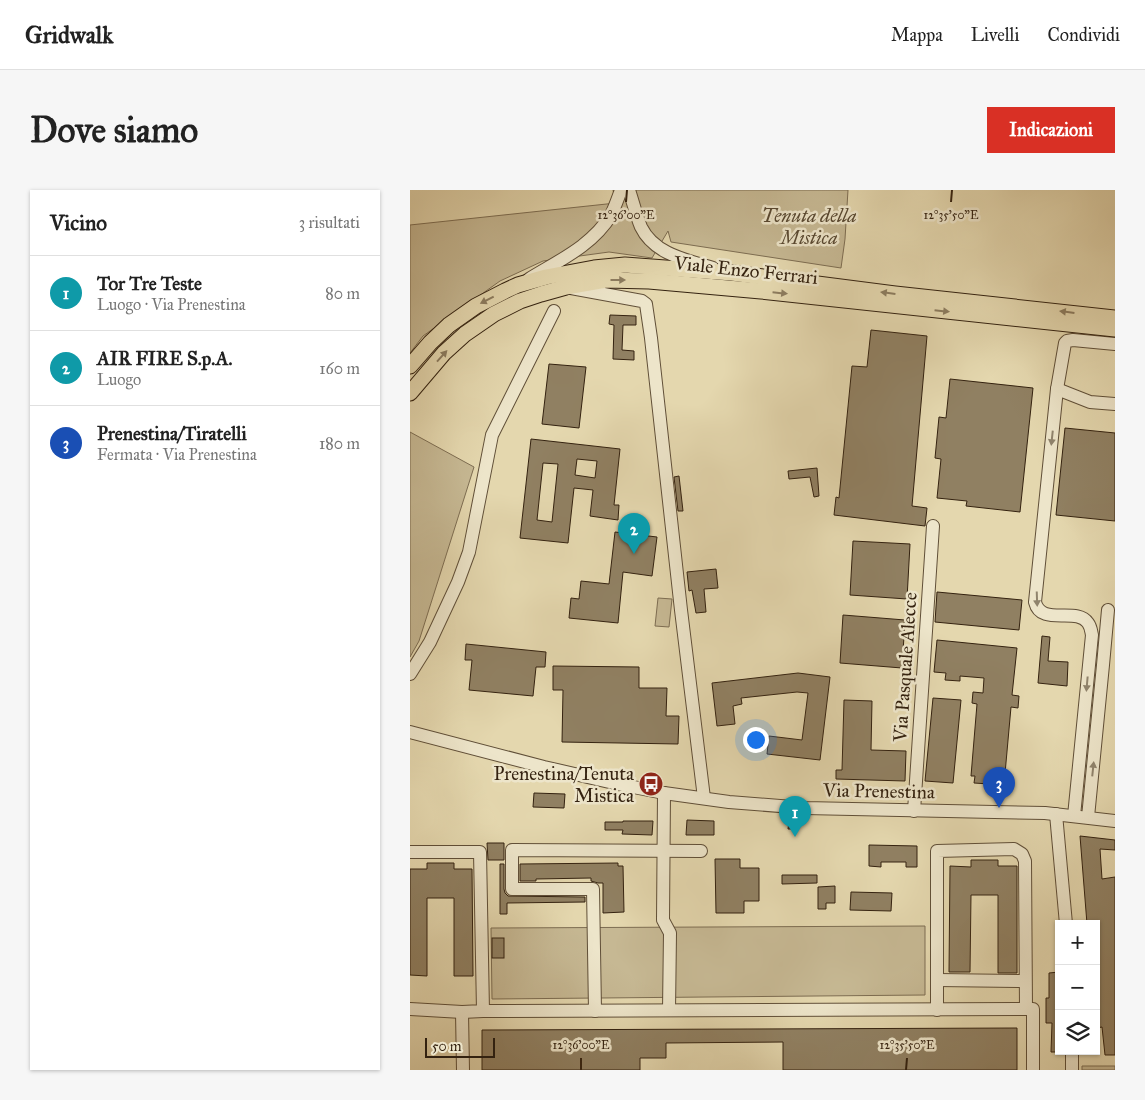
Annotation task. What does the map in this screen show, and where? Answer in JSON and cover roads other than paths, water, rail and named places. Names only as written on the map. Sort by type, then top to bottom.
[{"type":"main road","name":"Viale Enzo Ferrari","points":[[410,366],[449,325],[476,306],[518,285],[587,269],[625,265],[732,273],[895,294],[1115,318]]},
{"type":"main road","name":"Viale Enzo Ferrari","points":[[410,393],[444,353],[465,334],[494,314],[520,301],[541,294],[566,287],[606,280],[649,281],[808,296],[1115,329]]},
{"type":"street","points":[[518,285],[575,252],[597,233],[611,215],[621,190]]},
{"type":"street","points":[[629,190],[642,227],[651,241],[657,246],[671,254],[732,273]]},
{"type":"street","points":[[566,287],[642,300],[646,304],[704,798]]},
{"type":"street","points":[[410,674],[430,642],[470,552],[492,435],[554,311]]},
{"type":"street","points":[[1074,816],[1092,635],[1089,625],[1080,617],[1045,614],[1038,610],[1035,602],[1057,389],[1064,345],[1067,341],[1072,340],[1115,344]]},
{"type":"street","points":[[1057,389],[1082,400],[1115,404]]},
{"type":"street","name":"Via Pasquale Alecce","points":[[914,811],[933,526]]},
{"type":"street","points":[[1088,817],[1108,659],[1110,637],[1108,610]]},
{"type":"street","points":[[1090,652],[1108,659]]},
{"type":"street","name":"Via Prenestina","points":[[410,732],[544,767],[664,793],[805,808],[1056,814],[1115,821]]},
{"type":"street","points":[[664,793],[663,920],[670,933],[669,1010]]},
{"type":"street","points":[[1056,814],[1066,920]]},
{"type":"street","points":[[937,1010],[937,851],[1014,849],[1022,854],[1025,861],[1026,1010]]},
{"type":"street","points":[[595,1011],[593,889],[512,889],[512,850],[701,850]]},
{"type":"street","points":[[410,852],[480,852],[483,1011]]},
{"type":"street","points":[[937,980],[1026,981]]},
{"type":"street","points":[[410,1009],[462,1012],[1034,1009],[1033,1070]]},
{"type":"street","points":[[462,1012],[463,1070]]},
{"type":"street","points":[[1072,1055],[1072,1070]]},
{"type":"place","name":"AIR FIRE S.p.A.","points":[[634,554]]},
{"type":"place","name":"Prenestina/Tenuta Mistica","points":[[651,784]]},
{"type":"place","name":"Prenestina/Tiratelli","points":[[999,808]]},
{"type":"place","name":"Tor Tre Teste","points":[[795,837]]},
{"type":"park label","name":"Tenuta della Mistica","points":[[809,226]]}]
